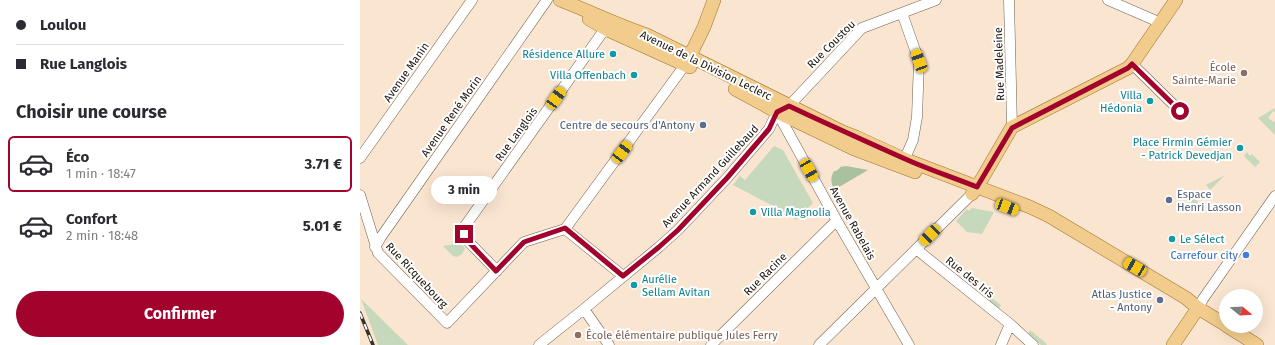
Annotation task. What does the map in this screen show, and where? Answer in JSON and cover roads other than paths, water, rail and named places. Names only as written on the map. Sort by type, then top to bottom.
[{"type":"main road","name":"Avenue de la Division Leclerc","points":[[556,0],[608,30],[687,61],[782,102],[791,115]]},
{"type":"main road","name":"Avenue de la Division Leclerc","points":[[560,0],[590,11],[622,27],[647,35],[687,61],[777,112],[856,136],[903,163],[1049,216],[1184,296],[1198,308],[1219,322]]},
{"type":"main road","points":[[687,61],[704,27],[714,0]]},
{"type":"main road","points":[[974,190],[1012,128],[1128,68],[1176,0]]},
{"type":"main road","points":[[1172,345],[1198,308]]},
{"type":"main road","name":"Avenue de la Division Leclerc","points":[[1237,333],[1257,345]]},
{"type":"street","name":"Avenue Manin","points":[[360,158],[472,0]]},
{"type":"street","name":"Avenue René Morin","points":[[375,247],[547,0]]},
{"type":"street","name":"Rue Coustou","points":[[791,115],[862,28],[936,0]]},
{"type":"street","name":"Rue Madeleine","points":[[1009,0],[1012,128]]},
{"type":"street","points":[[1108,0],[1161,23]]},
{"type":"street","points":[[902,13],[919,61],[917,117],[913,140],[903,163]]},
{"type":"street","name":"Rue Langlois","points":[[496,271],[465,238],[465,226],[602,33],[608,30]]},
{"type":"street","points":[[496,271],[524,242],[565,228],[678,76],[687,61]]},
{"type":"street","points":[[1132,64],[1180,111]]},
{"type":"street","name":"Avenue Armand Guillebaud","points":[[539,345],[678,230],[727,178],[769,129],[777,112]]},
{"type":"street","name":"Avenue Armand Guillebaud","points":[[769,129],[791,115]]},
{"type":"street","name":"Avenue Rabelais","points":[[791,115],[837,221],[909,345]]},
{"type":"street","points":[[819,345],[974,190]]},
{"type":"street","name":"Rue Ricquebourg","points":[[360,195],[378,253],[447,323],[496,271]]},
{"type":"street","points":[[1198,308],[1275,196]]},
{"type":"street","name":"Rue Racine","points":[[711,345],[837,221]]},
{"type":"street","points":[[565,228],[623,276]]},
{"type":"street","name":"Rue des Iris","points":[[916,249],[1010,324],[1033,345]]},
{"type":"street","points":[[584,309],[609,345]]},
{"type":"street","points":[[1002,345],[1010,324]]},
{"type":"railway","points":[[360,313],[373,345]]},
{"type":"place","name":"Résidence Allure","points":[[613,54]]},
{"type":"place","name":"École Sainte-Marie","points":[[1244,73]]},
{"type":"place","name":"Villa Offenbach","points":[[634,75]]},
{"type":"place","name":"Villa Hédonia","points":[[1150,101]]},
{"type":"place","name":"Centre de secours d'Antony","points":[[703,125]]},
{"type":"place","name":"Place Firmin Gémier - Patrick Devedjan","points":[[1240,148]]},
{"type":"place","name":"Espace Henri Lasson","points":[[1169,200]]},
{"type":"place","name":"Villa Magnolia","points":[[753,212]]},
{"type":"place","name":"Le Sélect","points":[[1172,239]]},
{"type":"place","name":"Carrefour city","points":[[1246,255]]},
{"type":"place","name":"Aurélie Sellam Avitan","points":[[634,285]]},
{"type":"place","name":"Atlas Justice - Antony","points":[[1160,300]]},
{"type":"place","name":"École élémentaire publique Jules Ferry","points":[[578,335]]}]
